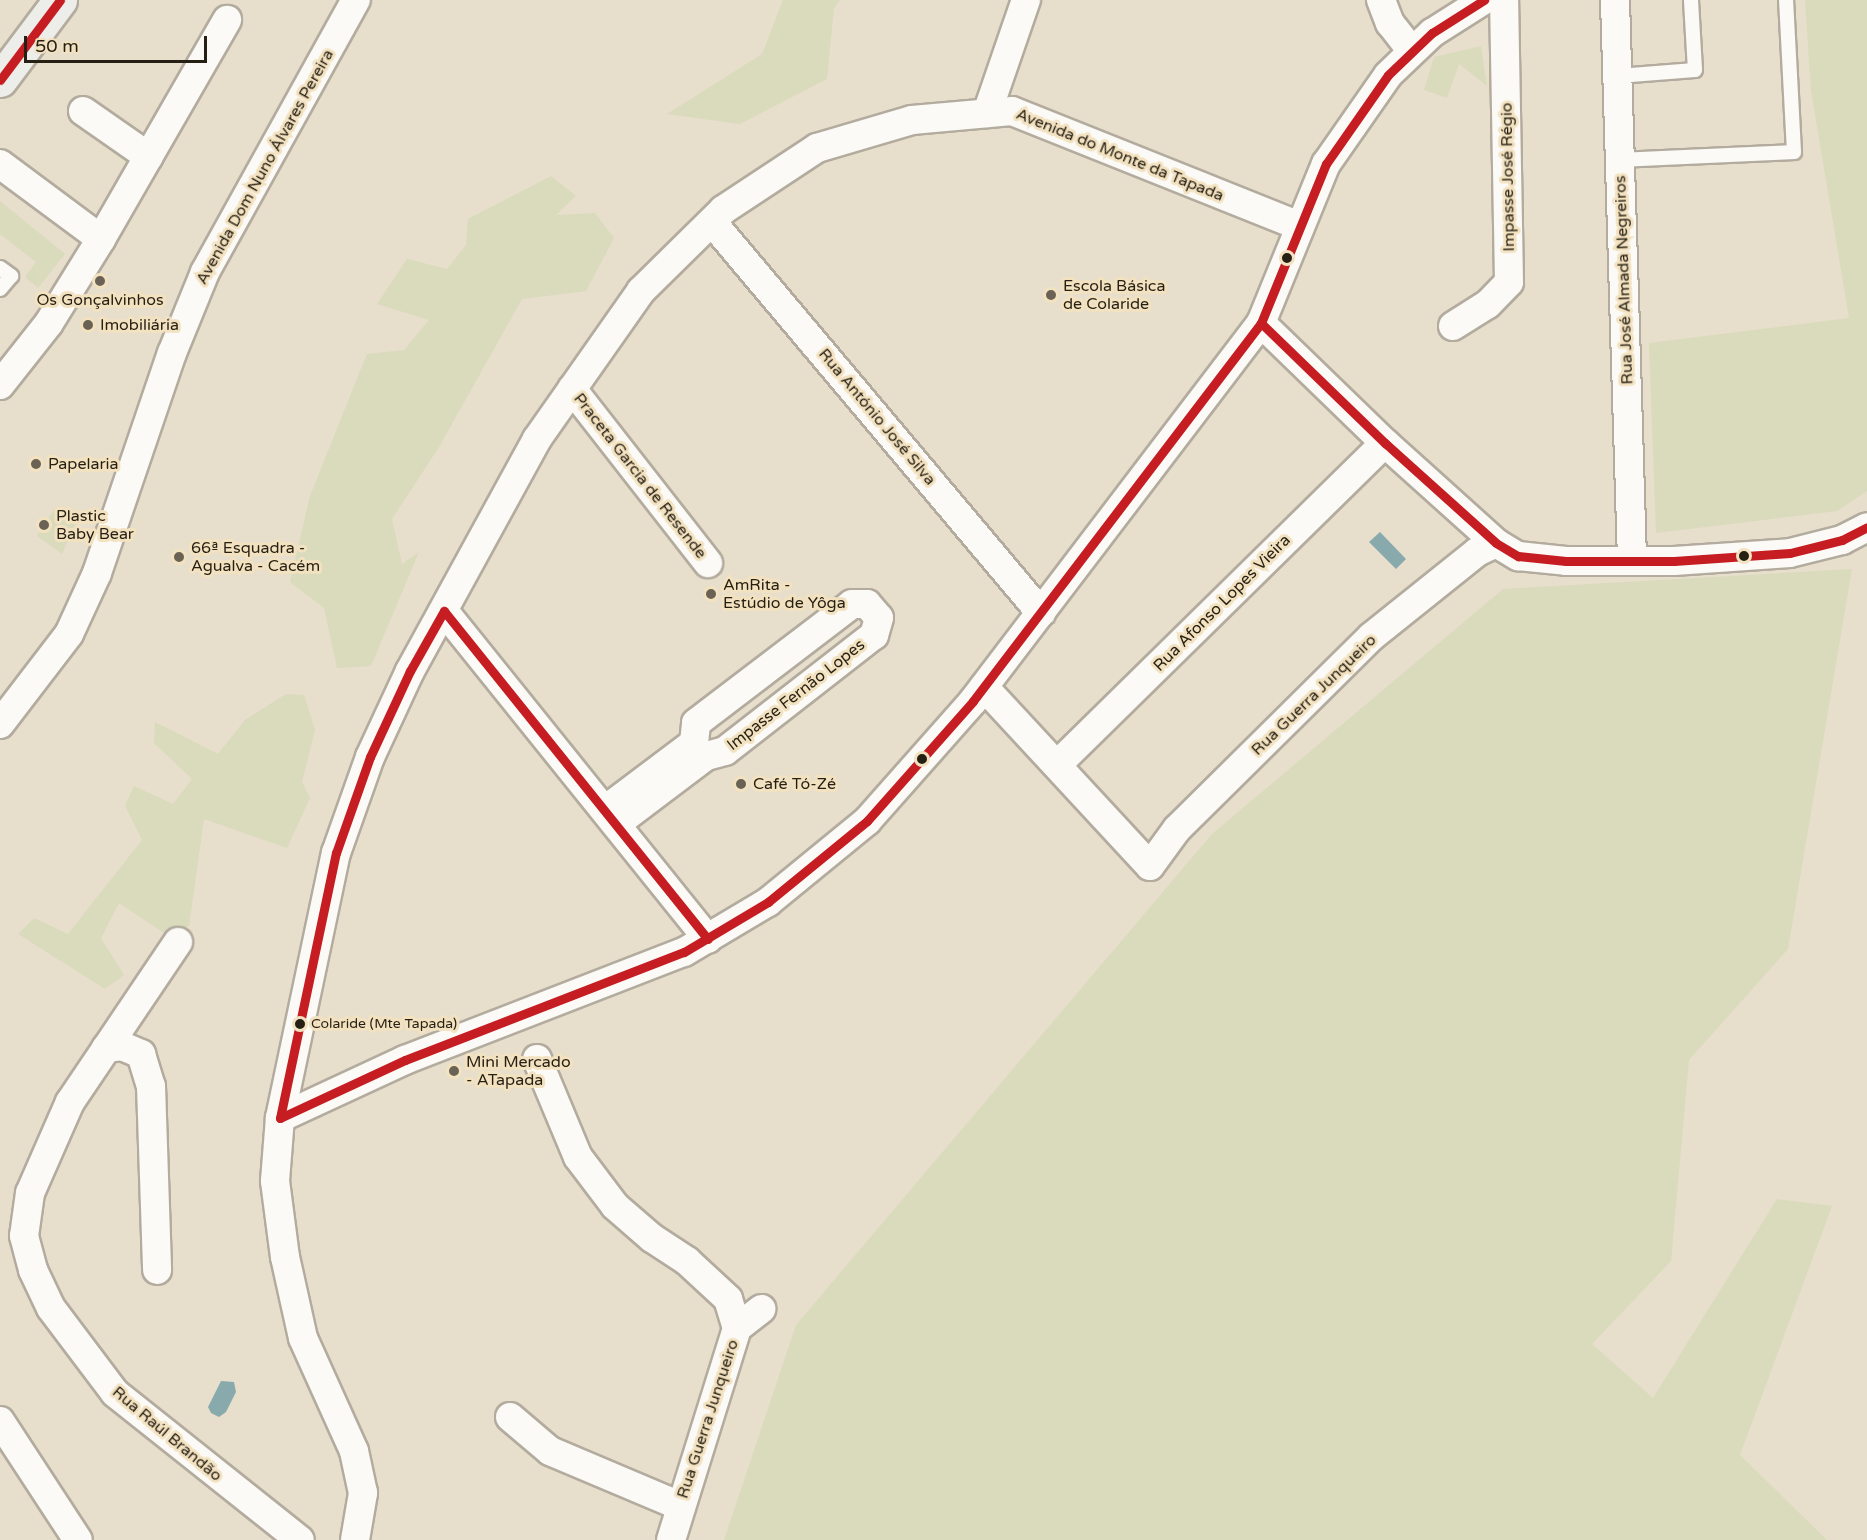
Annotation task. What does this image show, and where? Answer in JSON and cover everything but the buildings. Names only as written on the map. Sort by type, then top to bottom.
[{"type":"main road","points":[[1,66],[35,0]]},
{"type":"main road","points":[[1,66],[60,0]]},
{"type":"street","name":"Avenida Dom Nuno Álvares Pereira","points":[[0,724],[69,634],[98,573],[172,353],[205,272],[356,0]]},
{"type":"street","points":[[987,113],[1026,0]]},
{"type":"street","points":[[1381,0],[1390,23],[1412,51]]},
{"type":"street","points":[[280,1118],[405,1060],[617,980],[708,939],[768,902],[867,820],[984,687],[1261,324],[1326,164],[1388,75],[1432,33],[1484,0]]},
{"type":"street","name":"Impasse José Régio","points":[[1454,326],[1488,304],[1509,282],[1504,0]]},
{"type":"street","name":"Rua José Almada Negreiros","points":[[1616,0],[1632,561]]},
{"type":"street","points":[[0,385],[49,323],[101,239],[227,20]]},
{"type":"street","points":[[83,111],[149,157]]},
{"type":"street","name":"Avenida do Monte da Tapada","points":[[354,1540],[363,1493],[354,1451],[303,1338],[285,1257],[275,1181],[280,1118],[336,854],[375,746],[410,671],[537,439],[641,291],[712,222],[817,148],[912,120],[1012,111],[1299,226]]},
{"type":"street","points":[[0,164],[101,239]]},
{"type":"street","name":"Rua António José Silva","points":[[712,222],[1041,613]]},
{"type":"street","points":[[1261,324],[1385,443],[1496,543],[1518,556],[1566,561],[1632,561],[1790,553],[1842,540],[1867,527]]},
{"type":"street","name":"Praceta Garcia de Resende","points":[[572,389],[708,563]]},
{"type":"street","name":"Rua Afonso Lopes Vieira","points":[[1058,764],[1385,443]]},
{"type":"street","name":"Rua Guerra Junqueiro","points":[[1058,764],[1150,866],[1178,829],[1371,637],[1477,552],[1496,543]]},
{"type":"street","name":"Impasse Fernão Lopes","points":[[852,604],[867,604],[879,618],[874,635],[725,751],[706,756],[610,817],[694,743],[696,723],[852,604]]},
{"type":"street","points":[[444,611],[708,939]]},
{"type":"street","points":[[984,687],[1058,764]]},
{"type":"street","name":"Rua Raúl Brandão","points":[[178,942],[70,1102],[30,1193],[24,1236],[33,1270],[68,1333],[115,1393],[300,1540]]},
{"type":"street","points":[[106,1048],[122,1046],[141,1054],[152,1086],[157,1270]]},
{"type":"street","points":[[537,1059],[578,1157],[615,1206],[652,1238],[687,1261],[728,1299],[737,1328]]},
{"type":"street","name":"Rua Guerra Junqueiro","points":[[671,1540],[737,1328],[761,1309]]},
{"type":"street","points":[[510,1417],[550,1451],[680,1506]]},
{"type":"street","points":[[0,1421],[78,1540]]},
{"type":"lane","points":[[1618,76],[1695,70],[1691,0]]},
{"type":"lane","points":[[1620,160],[1794,152],[1786,0]]},
{"type":"lane","points":[[0,268],[11,276],[0,289]]},
{"type":"green space","points":[[783,0],[840,0],[834,8],[827,79],[740,124],[667,114],[762,54]]},
{"type":"green space","points":[[1805,0],[1867,0],[1867,491],[1837,511],[1656,533],[1649,343],[1849,318],[1811,91]]},
{"type":"green space","points":[[1481,46],[1487,86],[1459,64],[1447,98],[1424,90],[1434,57]]},
{"type":"green space","points":[[551,176],[576,196],[556,215],[595,213],[614,238],[586,291],[522,299],[439,447],[392,519],[402,564],[419,552],[371,666],[337,668],[324,608],[290,582],[310,496],[367,354],[404,350],[429,320],[377,304],[407,259],[447,269],[466,245],[468,219]]},
{"type":"green space","points":[[0,201],[65,254],[38,288],[25,277],[36,262],[0,234]]},
{"type":"green space","points":[[56,507],[76,523],[62,554],[37,536]]},
{"type":"green space","points":[[1852,569],[1788,949],[1689,1060],[1671,1261],[1592,1344],[1653,1398],[1777,1199],[1832,1206],[1740,1455],[1827,1540],[724,1540],[796,1325],[1212,834],[1503,589]]},
{"type":"green space","points":[[286,694],[304,695],[315,730],[302,782],[310,798],[287,848],[204,819],[189,926],[167,935],[119,903],[101,938],[124,975],[105,989],[18,934],[34,918],[68,934],[142,840],[125,806],[134,786],[173,804],[192,779],[154,743],[155,722],[218,754],[245,720]]},
{"type":"water","points":[[1380,532],[1406,559],[1396,569],[1369,542]]},
{"type":"water","points":[[221,1381],[234,1382],[236,1392],[226,1412],[219,1417],[211,1413],[208,1407]]},
{"type":"transit line","points":[[0,80],[60,0]]},
{"type":"transit line","points":[[280,1118],[405,1060],[684,952],[768,902],[867,821],[973,701],[1261,323],[1326,164],[1388,75],[1432,33],[1484,0]]},
{"type":"transit line","points":[[1261,323],[1385,443],[1496,543],[1518,556],[1566,561],[1674,561],[1790,553],[1842,540],[1867,527]]},
{"type":"transit line","points":[[444,611],[708,939]]},
{"type":"transit line","points":[[280,1118],[336,853],[370,757],[410,671],[444,611]]},
{"type":"place","name":"Os Gonçalvinhos","points":[[100,281]]},
{"type":"place","name":"Escola Básica de Colaride","points":[[1051,295]]},
{"type":"place","name":"Imobiliária","points":[[88,325]]},
{"type":"place","name":"Papelaria","points":[[36,464]]},
{"type":"place","name":"Plastic Baby Bear","points":[[44,525]]},
{"type":"place","name":"66ª Esquadra - Agualva - Cacém","points":[[179,557]]},
{"type":"place","name":"AmRita - Estúdio de Yôga","points":[[711,594]]},
{"type":"place","name":"Café Tó-Zé","points":[[741,784]]},
{"type":"place","name":"Colaride (Mte Tapada)","points":[[300,1024]]},
{"type":"place","name":"Mini Mercado - ATapada","points":[[454,1071]]}]
